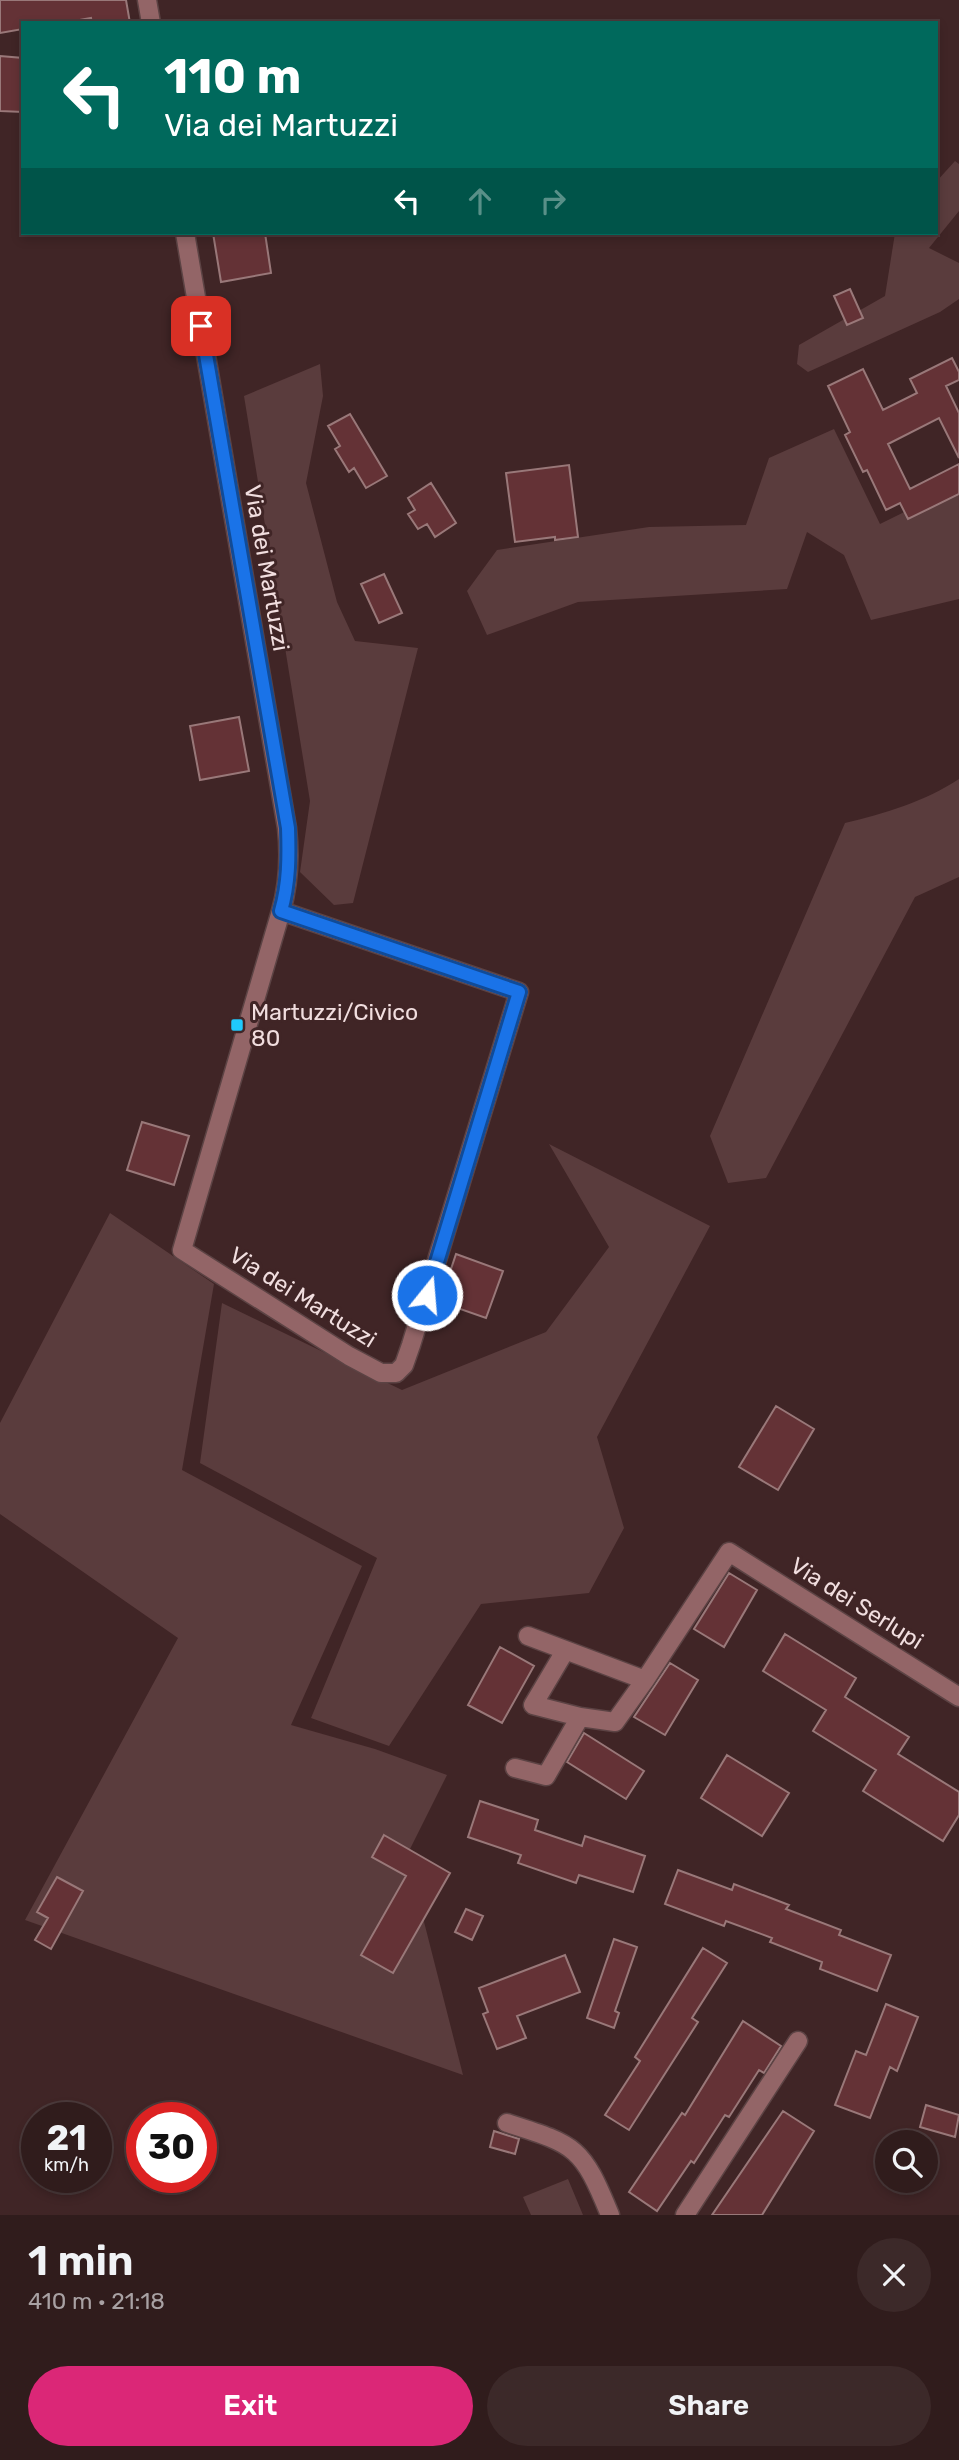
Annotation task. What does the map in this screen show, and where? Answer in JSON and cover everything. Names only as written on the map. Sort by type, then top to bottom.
[{"type":"street","points":[[147,0],[151,21]]},
{"type":"street","name":"Via dei Martuzzi","points":[[185,235],[288,828],[290,859],[287,891],[281,911],[182,1250],[349,1356],[381,1373],[396,1373],[404,1365],[411,1345],[519,992],[281,911]]},
{"type":"street","name":"Via dei Serlupi","points":[[645,1680],[729,1552],[959,1697]]},
{"type":"street","points":[[528,1636],[645,1680],[615,1722],[580,1717],[533,1705],[565,1651]]},
{"type":"street","points":[[515,1768],[546,1776],[580,1717]]},
{"type":"street","points":[[685,2215],[798,2041]]},
{"type":"street","points":[[507,2123],[565,2143],[578,2154],[596,2182],[610,2215]]},
{"type":"shaded area","points":[[955,161],[959,164],[959,211],[929,248],[959,263],[959,299],[940,312],[808,372],[797,364],[799,345],[885,296],[895,235],[938,235],[938,180]]},
{"type":"shaded area","points":[[320,364],[323,396],[306,483],[337,602],[355,641],[418,648],[353,903],[334,905],[300,872],[310,801],[244,396]]},
{"type":"shaded area","points":[[834,429],[880,524],[959,485],[959,599],[871,620],[844,555],[807,532],[787,589],[578,602],[487,635],[467,591],[497,550],[649,527],[746,525],[769,458]]},
{"type":"shaded area","points":[[959,779],[959,877],[915,897],[766,1178],[728,1183],[710,1136],[845,823],[904,806]]},
{"type":"shaded area","points":[[549,1144],[710,1226],[597,1437],[624,1528],[589,1593],[481,1604],[389,1746],[311,1718],[377,1558],[200,1463],[222,1303],[402,1390],[546,1332],[609,1247]]},
{"type":"shaded area","points":[[110,1213],[214,1284],[182,1470],[362,1566],[291,1725],[375,1749],[447,1775],[407,1855],[463,2075],[25,1920],[178,1638],[0,1514],[0,1423]]},
{"type":"shaded area","points":[[568,2179],[583,2215],[531,2215],[523,2197]]},
{"type":"building","points":[[0,0],[126,0],[130,21],[92,21],[91,18],[74,21],[21,21],[21,29],[0,33]]},
{"type":"building","points":[[0,56],[21,58],[21,112],[0,111]]},
{"type":"building","points":[[213,235],[265,235],[271,273],[221,282]]},
{"type":"building","points":[[850,289],[863,318],[847,325],[834,296]]},
{"type":"building","points":[[952,358],[959,372],[959,380],[946,386],[959,413],[959,458],[939,418],[888,444],[910,489],[959,464],[959,494],[908,519],[900,503],[886,510],[867,470],[863,472],[845,435],[850,432],[828,386],[863,369],[883,410],[917,393],[910,379]]},
{"type":"building","points":[[350,414],[387,476],[366,488],[354,468],[349,472],[335,449],[340,446],[328,426]]},
{"type":"building","points":[[569,465],[578,537],[515,542],[506,473]]},
{"type":"building","points":[[431,483],[456,523],[435,537],[427,524],[418,529],[408,514],[415,510],[408,498]]},
{"type":"building","points":[[384,574],[402,613],[379,623],[361,584]]},
{"type":"building","points":[[239,717],[249,771],[200,780],[190,726]]},
{"type":"building","points":[[142,1122],[189,1136],[174,1185],[127,1170]]},
{"type":"building","points":[[456,1254],[503,1271],[486,1318],[440,1302]]},
{"type":"building","points":[[776,1406],[814,1429],[778,1490],[739,1467]]},
{"type":"building","points":[[729,1573],[757,1590],[724,1647],[694,1629]]},
{"type":"building","points":[[785,1634],[856,1678],[845,1697],[909,1737],[898,1754],[959,1792],[959,1815],[943,1841],[863,1791],[876,1770],[813,1731],[826,1710],[763,1671]]},
{"type":"building","points":[[500,1647],[534,1666],[502,1723],[468,1705]]},
{"type":"building","points":[[670,1663],[698,1680],[665,1735],[634,1717]]},
{"type":"building","points":[[584,1733],[644,1771],[626,1799],[567,1762]]},
{"type":"building","points":[[727,1755],[789,1793],[762,1836],[701,1798]]},
{"type":"building","points":[[480,1801],[538,1820],[535,1830],[582,1846],[585,1836],[645,1856],[633,1892],[579,1875],[576,1883],[518,1863],[521,1855],[468,1837]]},
{"type":"building","points":[[384,1835],[450,1873],[393,1973],[361,1955],[406,1876],[372,1857]]},
{"type":"building","points":[[678,1870],[732,1890],[734,1884],[789,1905],[786,1909],[841,1930],[839,1935],[891,1955],[877,1991],[820,1969],[822,1962],[770,1942],[772,1938],[726,1921],[724,1926],[665,1904]]},
{"type":"building","points":[[57,1877],[83,1891],[51,1949],[35,1940],[48,1918],[37,1912]]},
{"type":"building","points":[[466,1909],[483,1916],[472,1940],[455,1932]]},
{"type":"building","points":[[614,1939],[637,1947],[615,2011],[619,2013],[614,2028],[587,2018]]},
{"type":"building","points":[[703,1948],[727,1963],[692,2018],[698,2022],[629,2130],[605,2115],[640,2061],[635,2057]]},
{"type":"building","points":[[565,1955],[580,1992],[517,2016],[526,2038],[497,2049],[483,2014],[488,2012],[479,1988]]},
{"type":"building","points":[[886,2004],[918,2017],[897,2071],[890,2067],[870,2118],[835,2105],[856,2051],[866,2055]]},
{"type":"building","points":[[743,2021],[781,2046],[764,2073],[759,2070],[729,2117],[725,2115],[694,2163],[691,2161],[657,2211],[629,2192],[682,2113],[685,2115]]},
{"type":"building","points":[[926,2105],[959,2115],[955,2137],[920,2127]]},
{"type":"building","points":[[783,2111],[814,2131],[762,2215],[712,2215]]},
{"type":"building","points":[[494,2131],[519,2139],[515,2154],[490,2147]]},
{"type":"place","name":"Martuzzi/Civico 80","points":[[237,1025]]},
{"type":"route","points":[[201,326],[288,828],[290,859],[287,891],[281,911],[519,992],[427,1295]]}]
